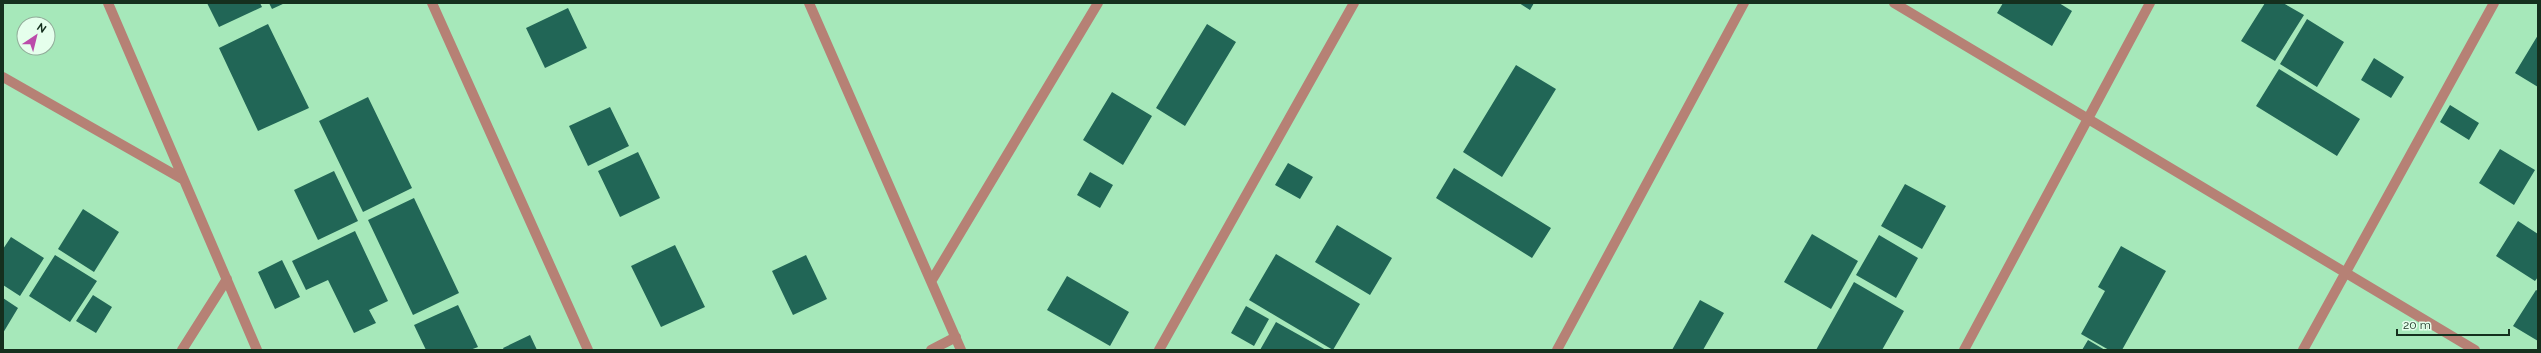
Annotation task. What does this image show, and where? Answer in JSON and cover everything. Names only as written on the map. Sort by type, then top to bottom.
[{"type":"street","points":[[108,3],[258,350]]},
{"type":"street","points":[[432,3],[588,350]]},
{"type":"street","points":[[809,3],[932,280],[961,350]]},
{"type":"street","points":[[932,280],[1098,3]]},
{"type":"street","points":[[1159,350],[1354,3]]},
{"type":"street","points":[[1557,350],[1744,3]]},
{"type":"street","points":[[1894,3],[2475,350]]},
{"type":"street","points":[[1964,350],[2150,3]]},
{"type":"street","points":[[2303,350],[2494,3]]},
{"type":"street","points":[[3,77],[184,180]]},
{"type":"street","points":[[182,350],[227,279]]},
{"type":"street","points":[[931,350],[956,337]]},
{"type":"building","points":[[207,3],[260,3],[262,7],[219,27]]},
{"type":"building","points":[[269,3],[285,3],[272,9]]},
{"type":"building","points":[[1519,3],[1534,3],[1530,10]]},
{"type":"building","points":[[2003,3],[2059,3],[2072,11],[2052,46],[1997,13]]},
{"type":"building","points":[[2265,3],[2283,3],[2304,15],[2275,61],[2241,41]]},
{"type":"building","points":[[568,8],[587,48],[545,68],[526,28]]},
{"type":"building","points":[[2307,19],[2344,42],[2317,87],[2280,64]]},
{"type":"building","points":[[268,24],[309,108],[258,131],[219,48]]},
{"type":"building","points":[[1207,24],[1236,42],[1185,126],[1156,108]]},
{"type":"building","points":[[2538,35],[2538,87],[2515,73]]},
{"type":"building","points":[[2374,58],[2404,77],[2391,98],[2361,80]]},
{"type":"building","points":[[1516,65],[1556,89],[1502,177],[1463,152]]},
{"type":"building","points":[[2279,69],[2360,119],[2337,156],[2256,106]]},
{"type":"building","points":[[1112,92],[1152,116],[1123,165],[1083,140]]},
{"type":"building","points":[[368,97],[412,188],[363,212],[319,121]]},
{"type":"building","points":[[2450,105],[2479,123],[2469,140],[2440,122]]},
{"type":"building","points":[[610,107],[629,146],[588,166],[569,126]]},
{"type":"building","points":[[2500,149],[2535,170],[2514,205],[2479,183]]},
{"type":"building","points":[[638,152],[660,198],[620,217],[598,171]]},
{"type":"building","points":[[1288,163],[1313,177],[1300,199],[1275,185]]},
{"type":"building","points":[[1454,168],[1551,228],[1532,258],[1436,198]]},
{"type":"building","points":[[334,171],[358,221],[318,240],[294,190]]},
{"type":"building","points":[[1090,172],[1113,185],[1100,208],[1077,195]]},
{"type":"building","points":[[1905,184],[1946,206],[1922,249],[1881,226]]},
{"type":"building","points":[[414,198],[459,293],[413,315],[368,220]]},
{"type":"building","points":[[83,209],[119,232],[94,272],[58,249]]},
{"type":"building","points":[[2518,221],[2538,234],[2538,277],[2535,281],[2496,256]]},
{"type":"building","points":[[1337,225],[1392,258],[1370,295],[1315,262]]},
{"type":"building","points":[[355,231],[388,301],[369,310],[376,323],[354,333],[328,280],[306,290],[292,261]]},
{"type":"building","points":[[1812,234],[1858,261],[1831,309],[1784,282]]},
{"type":"building","points":[[1879,235],[1918,258],[1896,298],[1856,275]]},
{"type":"building","points":[[11,237],[44,258],[20,296],[3,285],[3,249]]},
{"type":"building","points":[[675,245],[705,307],[661,327],[631,266]]},
{"type":"building","points":[[2121,246],[2166,271],[2122,350],[2109,350],[2081,334],[2105,291],[2098,287]]},
{"type":"building","points":[[1276,254],[1360,304],[1333,350],[1249,300]]},
{"type":"building","points":[[55,255],[97,281],[70,322],[29,296]]},
{"type":"building","points":[[806,255],[827,299],[793,315],[772,271]]},
{"type":"building","points":[[282,260],[300,297],[275,309],[258,272]]},
{"type":"building","points":[[1067,276],[1129,312],[1110,346],[1047,310]]},
{"type":"building","points":[[1854,282],[1904,311],[1882,350],[1816,350]]},
{"type":"building","points":[[2536,290],[2538,291],[2538,341],[2513,326]]},
{"type":"building","points":[[93,295],[112,307],[96,333],[76,321]]},
{"type":"building","points":[[3,298],[18,308],[3,333]]},
{"type":"building","points":[[1700,300],[1724,313],[1703,350],[1672,350]]},
{"type":"building","points":[[458,305],[478,347],[470,350],[426,350],[414,325]]},
{"type":"building","points":[[1246,306],[1269,319],[1254,346],[1231,333]]},
{"type":"building","points":[[1276,322],[1326,350],[1260,350]]},
{"type":"building","points":[[530,335],[537,350],[504,350],[503,348]]},
{"type":"building","points":[[2088,340],[2105,350],[2082,350]]}]
